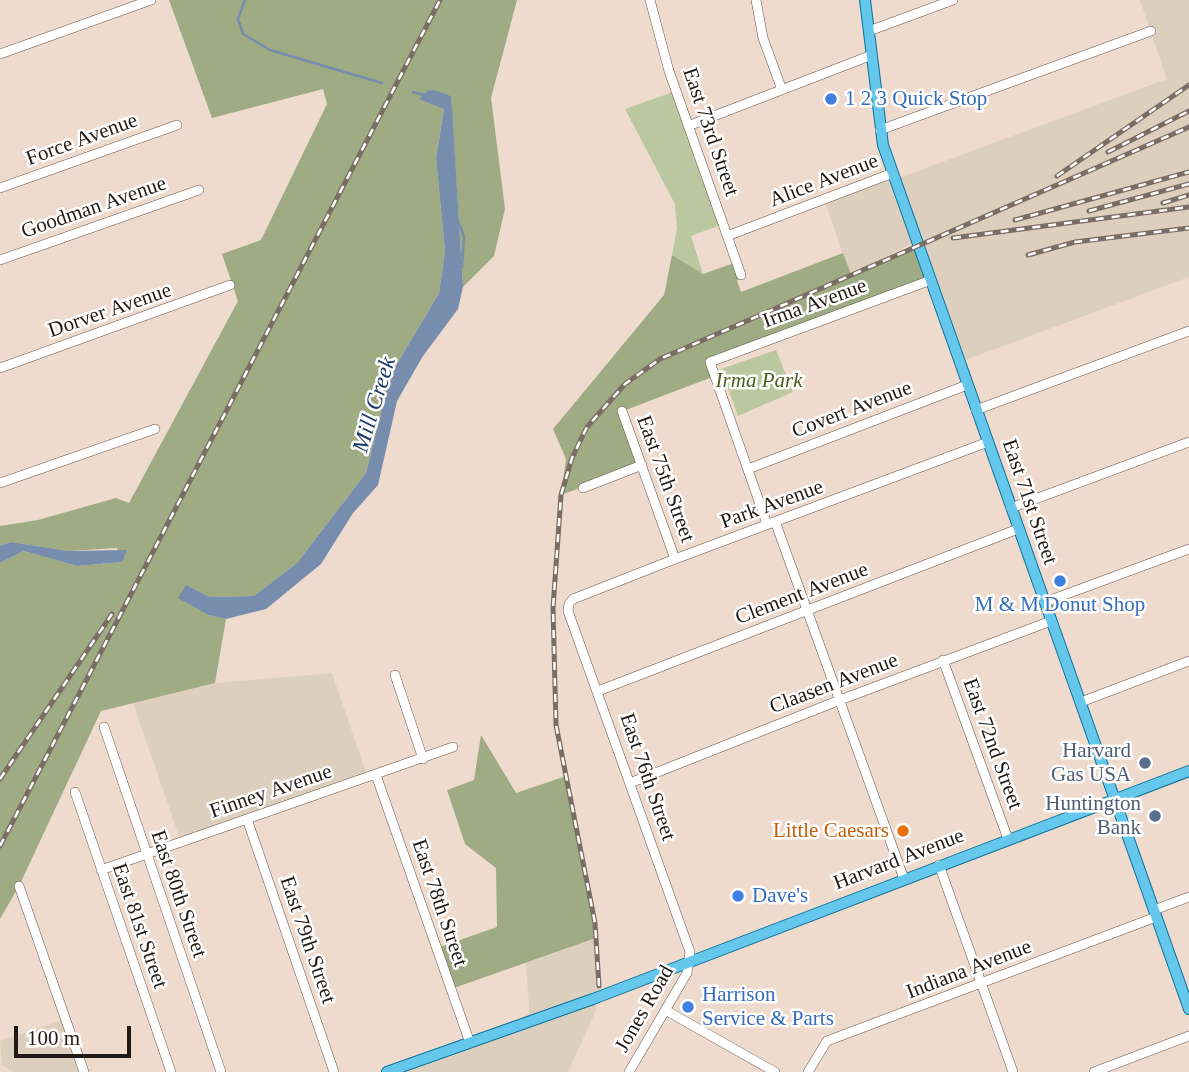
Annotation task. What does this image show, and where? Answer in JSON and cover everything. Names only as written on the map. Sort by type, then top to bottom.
[{"type":"main road","name":"East 71st Street","points":[[865,0],[880,130],[893,173],[1189,1009]]},
{"type":"main road","name":"Harvard Avenue","points":[[387,1072],[690,962],[1189,771]]},
{"type":"street","points":[[0,54],[151,0]]},
{"type":"street","name":"East 73rd Street","points":[[650,0],[688,125],[741,275]]},
{"type":"street","points":[[756,0],[763,38],[782,90]]},
{"type":"street","points":[[869,31],[953,0]]},
{"type":"street","points":[[880,130],[1151,31]]},
{"type":"street","points":[[688,125],[872,55]]},
{"type":"street","name":"Force Avenue","points":[[0,188],[177,125]]},
{"type":"street","name":"Alice Avenue","points":[[727,236],[893,173]]},
{"type":"street","name":"Goodman Avenue","points":[[0,260],[199,190]]},
{"type":"street","name":"Irma Avenue","points":[[748,469],[710,362],[931,280]]},
{"type":"street","name":"Dorver Avenue","points":[[0,368],[230,285]]},
{"type":"street","points":[[976,410],[1189,331]]},
{"type":"street","name":"Covert Avenue","points":[[748,469],[967,385]]},
{"type":"street","name":"East 75th Street","points":[[622,411],[676,559]]},
{"type":"street","points":[[0,483],[155,429]]},
{"type":"street","name":"Park Avenue","points":[[569,604],[573,599],[676,559],[988,442]]},
{"type":"street","points":[[1011,508],[1189,442]]},
{"type":"street","points":[[583,488],[642,465]]},
{"type":"street","points":[[748,469],[840,699],[904,879]]},
{"type":"street","name":"Clement Avenue","points":[[598,691],[1018,529]]},
{"type":"street","points":[[1045,603],[1189,549]]},
{"type":"street","name":"East 76th Street","points":[[569,604],[568,611],[690,952],[690,962]]},
{"type":"street","name":"Claasen Avenue","points":[[630,783],[840,699],[1051,621]]},
{"type":"street","name":"East 72nd Street","points":[[943,660],[1008,839]]},
{"type":"street","points":[[1081,702],[1189,661]]},
{"type":"street","points":[[394,675],[424,758]]},
{"type":"street","name":"East 80th Street","points":[[104,727],[221,1072]]},
{"type":"street","name":"Finney Avenue","points":[[101,870],[453,747]]},
{"type":"street","name":"East 78th Street","points":[[376,775],[470,1044]]},
{"type":"street","name":"East 81st Street","points":[[75,792],[172,1072]]},
{"type":"street","name":"East 79th Street","points":[[247,819],[334,1072]]},
{"type":"street","points":[[939,865],[1013,1072]]},
{"type":"street","points":[[19,886],[84,1072]]},
{"type":"street","name":"Indiana Avenue","points":[[808,1072],[827,1041],[982,985],[1155,914],[1189,897]]},
{"type":"street","name":"Jones Road","points":[[629,1072],[667,1011],[690,962]]},
{"type":"street","points":[[667,1011],[775,1072]]},
{"type":"street","points":[[1094,1072],[1189,1036]]},
{"type":"shaded area","points":[[1140,0],[1189,0],[1189,277],[960,362],[917,241],[850,275],[824,199],[893,173],[896,179],[1167,79]]},
{"type":"shaded area","points":[[332,673],[368,778],[181,842],[133,703],[215,683]]},
{"type":"shaded area","points":[[596,938],[599,986],[595,1013],[568,1072],[387,1072],[530,1022],[526,963]]},
{"type":"shaded area","points":[[65,1019],[84,1072],[14,1072],[2,1065],[0,1041]]},
{"type":"green space","points":[[169,0],[517,0],[491,98],[505,209],[494,256],[463,287],[451,96],[427,91],[420,99],[444,108],[436,158],[445,251],[439,293],[391,374],[366,473],[297,563],[254,596],[210,597],[185,585],[209,615],[226,619],[215,683],[101,711],[19,886],[0,919],[0,563],[24,551],[77,566],[122,562],[117,548],[69,551],[11,542],[0,546],[0,526],[38,520],[116,498],[129,503],[238,301],[222,254],[261,240],[327,104],[323,89],[212,118]]},
{"type":"green space","points":[[676,91],[723,224],[691,236],[703,274],[672,255],[677,228],[675,204],[625,109]]},
{"type":"green space","points":[[918,245],[931,280],[711,362],[715,376],[623,411],[642,465],[561,495],[566,459],[553,429],[664,295],[672,255],[703,274],[737,262],[741,275],[737,281],[741,292],[843,253],[851,274]]},
{"type":"green space","name":"Irma Park","points":[[776,350],[793,392],[738,416],[721,369]]},
{"type":"green space","points":[[481,735],[516,793],[566,776],[596,938],[451,989],[437,948],[497,927],[496,868],[465,844],[447,790],[474,780]]},
{"type":"water","points":[[434,90],[451,96],[463,287],[458,309],[423,356],[397,401],[378,485],[353,513],[321,564],[266,609],[226,619],[209,615],[178,598],[186,585],[210,597],[254,596],[297,563],[366,473],[391,374],[439,293],[445,251],[436,158],[444,109],[419,99],[427,91]]},
{"type":"water","points":[[11,542],[69,551],[127,550],[122,562],[77,566],[24,551],[0,563],[0,546]]},
{"type":"waterway","name":"Mill Creek","points":[[245,0],[238,19],[243,34],[270,50],[382,83]]},
{"type":"waterway","name":"Mill Creek","points":[[413,92],[424,95]]},
{"type":"waterway","name":"Mill Creek","points":[[460,225],[464,237],[462,267]]},
{"type":"railway","points":[[0,846],[440,0]]},
{"type":"railway","points":[[1057,176],[1189,85]]},
{"type":"railway","points":[[1108,152],[1189,111]]},
{"type":"railway","points":[[599,986],[595,923],[556,725],[553,608],[561,495],[572,458],[587,427],[625,384],[660,359],[1189,127]]},
{"type":"railway","points":[[1015,220],[1189,172]]},
{"type":"railway","points":[[1089,211],[1189,184]]},
{"type":"railway","points":[[1163,203],[1189,195]]},
{"type":"railway","points":[[953,238],[1189,207]]},
{"type":"railway","points":[[1028,255],[1075,242],[1189,228]]},
{"type":"railway","points":[[0,779],[112,614]]},
{"type":"place","name":"1 2 3 Quick Stop","points":[[831,99]]},
{"type":"place","name":"M & M Donut Shop","points":[[1060,581]]},
{"type":"place","name":"Harvard Gas USA","points":[[1145,763]]},
{"type":"place","name":"Huntington Bank","points":[[1155,816]]},
{"type":"place","name":"Little Caesars","points":[[903,831]]},
{"type":"place","name":"Dave's","points":[[738,896]]},
{"type":"place","name":"Harrison Service & Parts","points":[[688,1007]]}]
